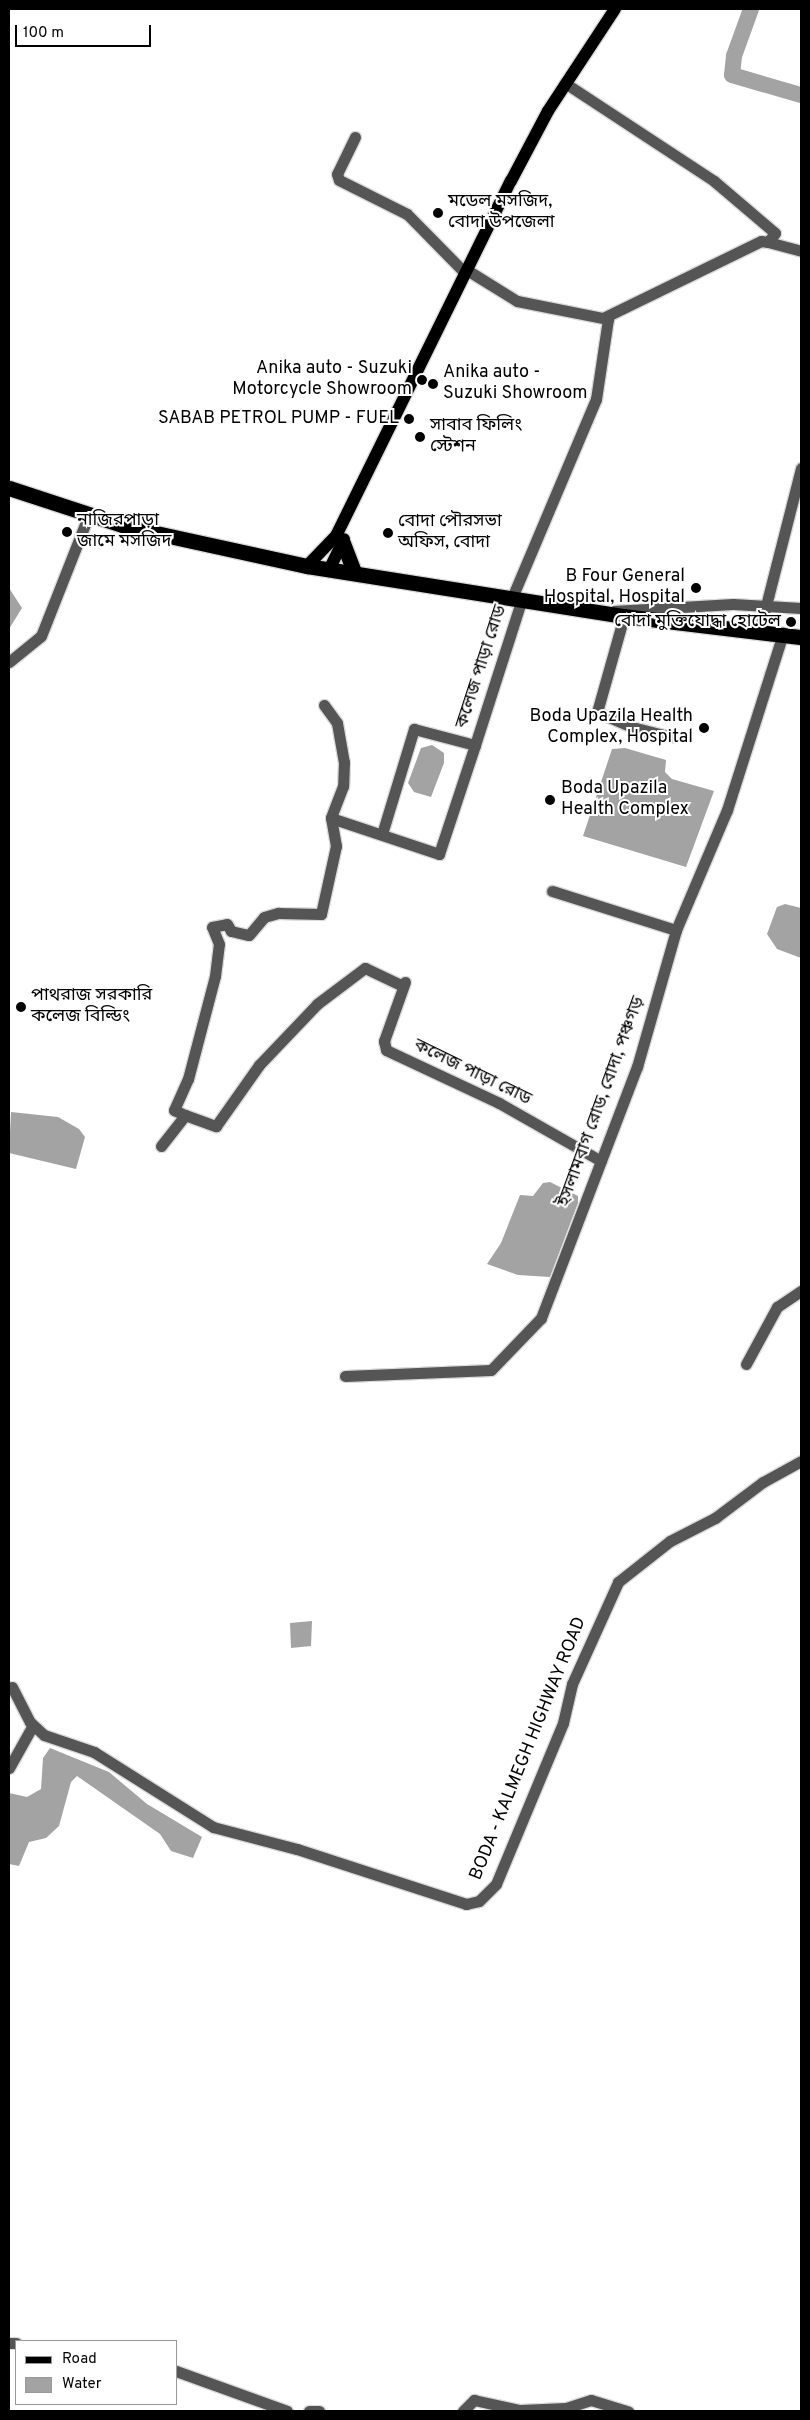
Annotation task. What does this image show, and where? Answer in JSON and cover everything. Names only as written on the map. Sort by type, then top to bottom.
[{"type":"highway","points":[[9,488],[167,537],[307,566],[330,568],[624,616],[760,629],[801,636]]},
{"type":"highway","points":[[343,543],[354,572]]},
{"type":"main road","points":[[307,566],[336,536],[349,506],[466,271],[565,83],[615,9]]},
{"type":"main road","points":[[330,568],[343,543],[349,506]]},
{"type":"street","points":[[565,83],[714,181],[775,233],[768,242]]},
{"type":"street","points":[[356,137],[337,174],[339,180],[407,214],[466,271],[517,301],[605,317],[761,241],[801,251]]},
{"type":"street","name":"কলেজ পাড়া রোড","points":[[331,818],[439,854],[475,745],[517,598],[596,400],[609,335],[605,317]]},
{"type":"street","points":[[760,629],[764,606],[801,468]]},
{"type":"street","points":[[9,662],[41,636],[89,514]]},
{"type":"street","points":[[602,612],[663,605],[801,608]]},
{"type":"street","points":[[624,616],[598,712],[632,727],[671,737]]},
{"type":"street","name":"ইসলামবাগ রোড, বোদা, পঞ্চগড়","points":[[345,1376],[476,1373],[491,1370],[505,1360],[550,1302],[650,1030],[676,930],[727,810],[783,633]]},
{"type":"street","points":[[161,1146],[180,1112],[215,976],[219,944],[212,927],[226,924],[231,931],[249,935],[264,918],[278,913],[320,914],[336,846],[331,818],[343,786],[344,762],[337,723],[324,705]]},
{"type":"street","name":"কলেজ পাড়া রোড","points":[[382,834],[414,728],[475,745]]},
{"type":"street","points":[[552,891],[676,930]]},
{"type":"street","name":"কলেজ পাড়া রোড","points":[[180,1112],[216,1126],[259,1065],[317,1004],[365,968],[404,984],[384,1041],[386,1050],[499,1103],[601,1161]]},
{"type":"street","points":[[746,1364],[777,1307],[801,1291]]},
{"type":"street","name":"BODA - KALMEGH HIGHWAY ROAD","points":[[12,1687],[33,1725],[44,1735],[94,1752],[213,1827],[297,1849],[466,1904],[479,1901],[496,1884],[563,1723],[572,1684],[618,1582],[670,1541],[715,1518],[762,1482],[801,1461]]},
{"type":"street","points":[[9,1768],[33,1725]]},
{"type":"street","points":[[178,2372],[288,2411]]},
{"type":"street","points":[[463,2411],[474,2400],[520,2410],[566,2408],[591,2400],[628,2411]]},
{"type":"street","points":[[309,2411],[319,2411]]},
{"type":"water","points":[[9,588],[22,608],[9,629]]},
{"type":"water","points":[[432,745],[444,753],[444,763],[431,797],[414,792],[408,783],[421,748]]},
{"type":"water","points":[[625,748],[666,760],[665,772],[672,779],[714,791],[686,867],[583,836],[612,749]]},
{"type":"water","points":[[785,904],[801,908],[801,958],[777,949],[767,934],[777,907]]},
{"type":"water","points":[[11,1112],[58,1117],[79,1129],[85,1137],[76,1169],[9,1153]]},
{"type":"water","points":[[550,1182],[578,1196],[578,1203],[550,1277],[518,1275],[487,1264],[501,1243],[520,1195],[533,1196],[543,1183]]},
{"type":"water","points":[[312,1621],[311,1646],[291,1648],[290,1623]]},
{"type":"water","points":[[50,1748],[109,1772],[147,1804],[202,1837],[193,1858],[171,1851],[160,1834],[77,1776],[71,1782],[59,1826],[46,1838],[29,1842],[19,1866],[9,1864],[9,1793],[27,1797],[41,1789],[43,1758]]},
{"type":"waterway","points":[[751,9],[734,56],[732,75],[801,95]]},
{"type":"place","name":"মডেল মসজিদ, বোদা উপজেলা","points":[[438,213]]},
{"type":"place","name":"Anika auto - Suzuki Motorcycle Showroom","points":[[422,380]]},
{"type":"place","name":"Anika auto - Suzuki Showroom","points":[[433,384]]},
{"type":"place","name":"SABAB PETROL PUMP - FUEL","points":[[409,419]]},
{"type":"place","name":"সাবাব ফিলিং স্টেশন","points":[[420,437]]},
{"type":"place","name":"নাজিরপাড়া জামে মসজিদ","points":[[67,532]]},
{"type":"place","name":"বোদা পৌরসভা অফিস, বোদা","points":[[388,533]]},
{"type":"place","name":"B Four General Hospital, Hospital","points":[[696,588]]},
{"type":"place","name":"বোদা মুক্তিযোদ্ধা হোটেল","points":[[791,622]]},
{"type":"place","name":"Boda Upazila Health Complex, Hospital","points":[[704,728]]},
{"type":"place","name":"Boda Upazila Health Complex","points":[[550,800]]},
{"type":"place","name":"পাথরাজ সরকারি কলেজ বিল্ডিং","points":[[21,1007]]}]
